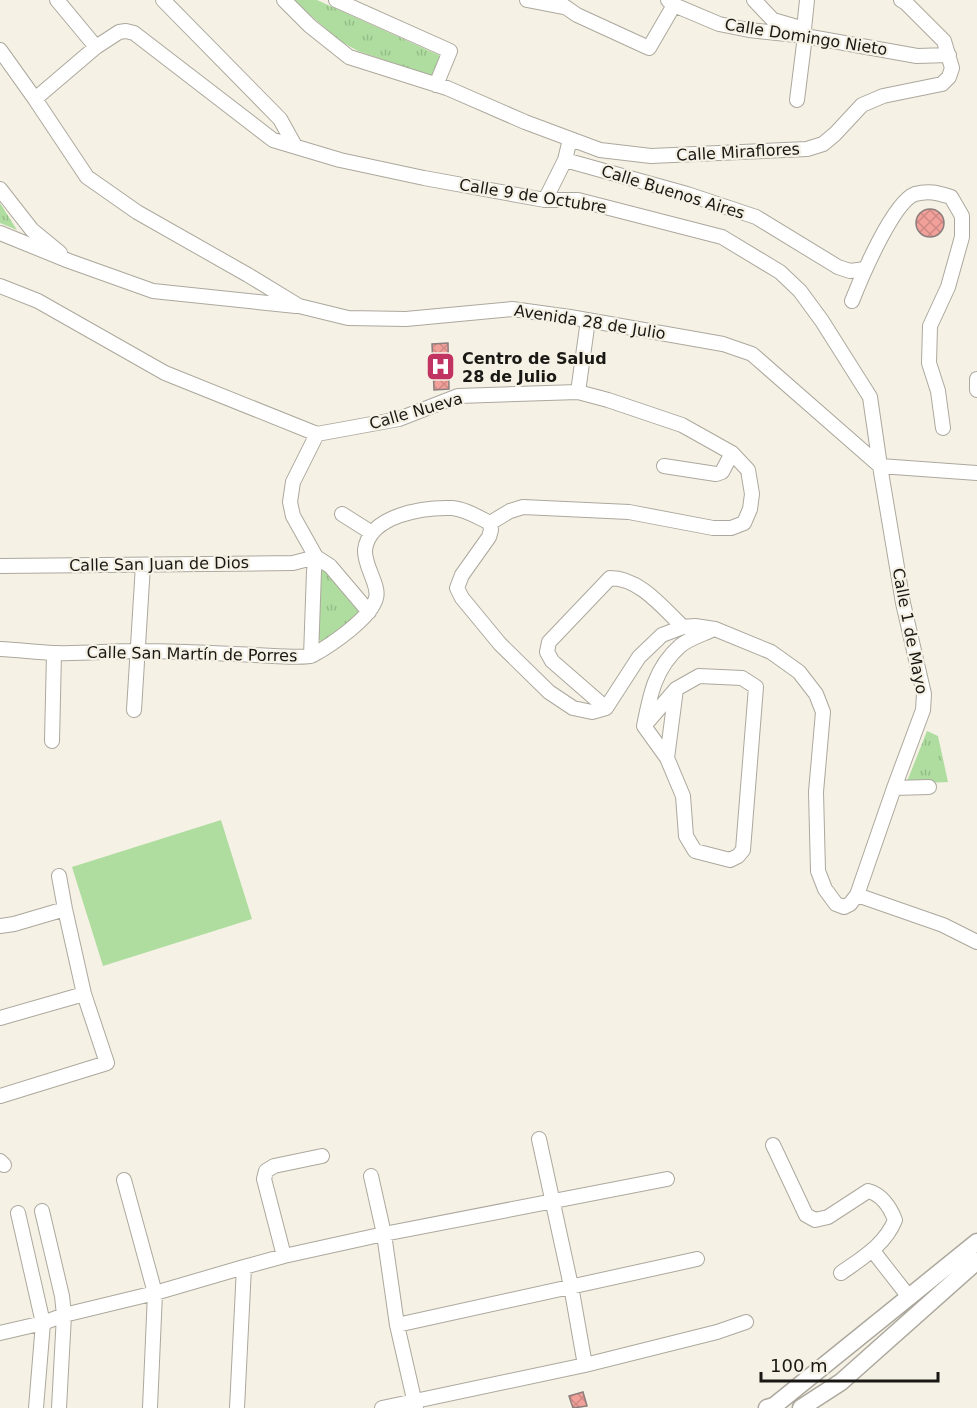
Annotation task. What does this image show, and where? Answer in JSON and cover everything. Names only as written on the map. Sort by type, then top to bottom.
[{"type":"main road","points":[[767,1408],[774,1406],[977,1242]]},
{"type":"main road","points":[[801,1408],[842,1382],[977,1261]]},
{"type":"street","points":[[35,99],[96,48],[57,0]]},
{"type":"street","points":[[164,0],[280,119],[295,146]]},
{"type":"street","name":"Calle Miraflores","points":[[284,0],[310,26],[349,57],[447,88],[525,122],[600,150],[651,156],[807,149],[823,144],[862,105],[884,96],[942,84],[949,77],[950,62]]},
{"type":"street","points":[[336,0],[450,51],[436,85]]},
{"type":"street","points":[[527,0],[559,3],[577,15],[649,48],[671,3]]},
{"type":"street","points":[[754,0],[773,20],[805,33]]},
{"type":"street","points":[[797,100],[807,0]]},
{"type":"street","points":[[901,0],[944,41],[950,62]]},
{"type":"street","name":"Calle Domingo Nieto","points":[[671,3],[719,24],[749,30],[805,33],[950,62]]},
{"type":"street","name":"Calle 9 de Octubre","points":[[96,48],[119,32],[134,33],[273,140],[340,160],[424,178],[545,200],[578,200],[722,237],[780,272],[800,291],[822,321],[870,397],[880,466]]},
{"type":"street","name":"Avenida 28 de Julio","points":[[0,50],[87,177],[137,212],[299,306],[348,318],[406,319],[512,309],[723,344],[752,354],[880,466]]},
{"type":"street","points":[[545,200],[564,160],[570,139]]},
{"type":"street","name":"Calle Buenos Aires","points":[[564,160],[687,194],[756,217],[838,267],[850,271],[865,269]]},
{"type":"street","points":[[0,189],[32,230],[69,261]]},
{"type":"street","points":[[852,301],[865,269],[894,214],[913,195],[933,191],[951,197],[962,216],[962,237],[948,287],[930,326],[928,363],[938,391],[944,428]]},
{"type":"street","points":[[0,233],[153,291],[299,306]]},
{"type":"street","points":[[0,286],[38,301],[165,373],[317,434],[293,482],[290,502],[293,516],[316,557],[330,567],[369,612],[377,597],[366,564],[365,552],[367,541],[372,533],[386,521],[402,514],[453,508],[490,523],[491,530],[489,537],[459,581],[457,588],[462,598],[500,644],[549,692],[573,708],[592,712],[606,708],[639,657],[662,635],[683,627],[715,629],[771,652],[799,672],[816,694],[823,712],[816,792],[818,871],[825,889],[836,904],[844,907],[850,904],[857,895],[943,925],[977,942]]},
{"type":"street","points":[[578,392],[588,320]]},
{"type":"street","points":[[977,379],[977,390]]},
{"type":"street","name":"Calle Nueva","points":[[317,434],[399,419],[458,396],[578,392],[682,425],[732,453],[748,471],[752,494],[750,509],[744,523],[731,528],[713,528],[629,512],[523,507],[510,511],[490,523]]},
{"type":"street","points":[[664,466],[716,474],[722,472],[732,453]]},
{"type":"street","points":[[880,466],[977,473]]},
{"type":"street","name":"Calle 1 de Mayo","points":[[857,895],[923,710],[924,694],[903,603],[880,466]]},
{"type":"street","points":[[342,514],[372,533]]},
{"type":"street","points":[[311,656],[316,557]]},
{"type":"street","name":"Calle San Juan de Dios","points":[[1,565],[292,562],[316,557]]},
{"type":"street","points":[[134,710],[143,565]]},
{"type":"street","points":[[606,708],[552,661],[547,652],[549,642],[594,594],[610,578],[620,578],[644,590],[683,627]]},
{"type":"street","name":"Calle San Martín de Porres","points":[[0,649],[54,653],[137,651],[311,656],[349,632],[369,612]]},
{"type":"street","points":[[644,726],[676,689],[699,676],[742,678],[756,687],[743,850],[738,856],[730,860],[695,850],[686,836],[683,796],[667,758],[644,726],[660,668],[681,645],[715,629]]},
{"type":"street","points":[[52,741],[54,653]]},
{"type":"street","points":[[667,758],[676,689]]},
{"type":"street","points":[[894,788],[929,787]]},
{"type":"street","points":[[0,1096],[107,1063],[84,994],[59,876]]},
{"type":"street","points":[[0,926],[65,909]]},
{"type":"street","points":[[0,1018],[84,994]]},
{"type":"street","points":[[539,1139],[571,1286],[585,1365]]},
{"type":"street","points":[[773,1144],[806,1215],[815,1220],[828,1217],[868,1191],[876,1193],[891,1210],[895,1220],[891,1230],[873,1251],[841,1273]]},
{"type":"street","points":[[284,1256],[264,1179],[266,1171],[274,1166],[322,1156]]},
{"type":"street","points":[[371,1176],[384,1233],[397,1325],[415,1405]]},
{"type":"street","points":[[0,1333],[284,1256],[384,1233],[667,1179]]},
{"type":"street","points":[[124,1180],[154,1293],[150,1408]]},
{"type":"street","points":[[42,1211],[62,1296],[64,1315],[59,1408]]},
{"type":"street","points":[[18,1213],[43,1323],[36,1408]]},
{"type":"street","points":[[873,1251],[909,1297]]},
{"type":"street","points":[[397,1325],[697,1259]]},
{"type":"street","points":[[237,1408],[244,1267]]},
{"type":"street","points":[[382,1408],[415,1405],[585,1365],[717,1332],[746,1322]]},
{"type":"green space","points":[[293,0],[317,0],[443,57],[434,77],[358,51],[340,41]]},
{"type":"green space","points":[[0,203],[17,230],[0,223]]},
{"type":"green space","points":[[324,570],[359,612],[358,618],[322,642],[318,639],[320,572]]},
{"type":"green space","points":[[927,731],[938,736],[948,782],[906,784]]},
{"type":"green space","points":[[221,820],[252,919],[103,966],[72,867]]},
{"type":"building","points":[[930,209],[940,213],[944,223],[940,233],[930,237],[920,233],[916,223],[920,213]]},
{"type":"building","name":"Centro de Salud 28 de Julio","points":[[448,343],[449,389],[434,390],[432,344]]},
{"type":"building","points":[[583,1392],[587,1406],[573,1408],[569,1396]]},
{"type":"place","name":"Centro de Salud 28 de Julio","points":[[441,367]]}]
